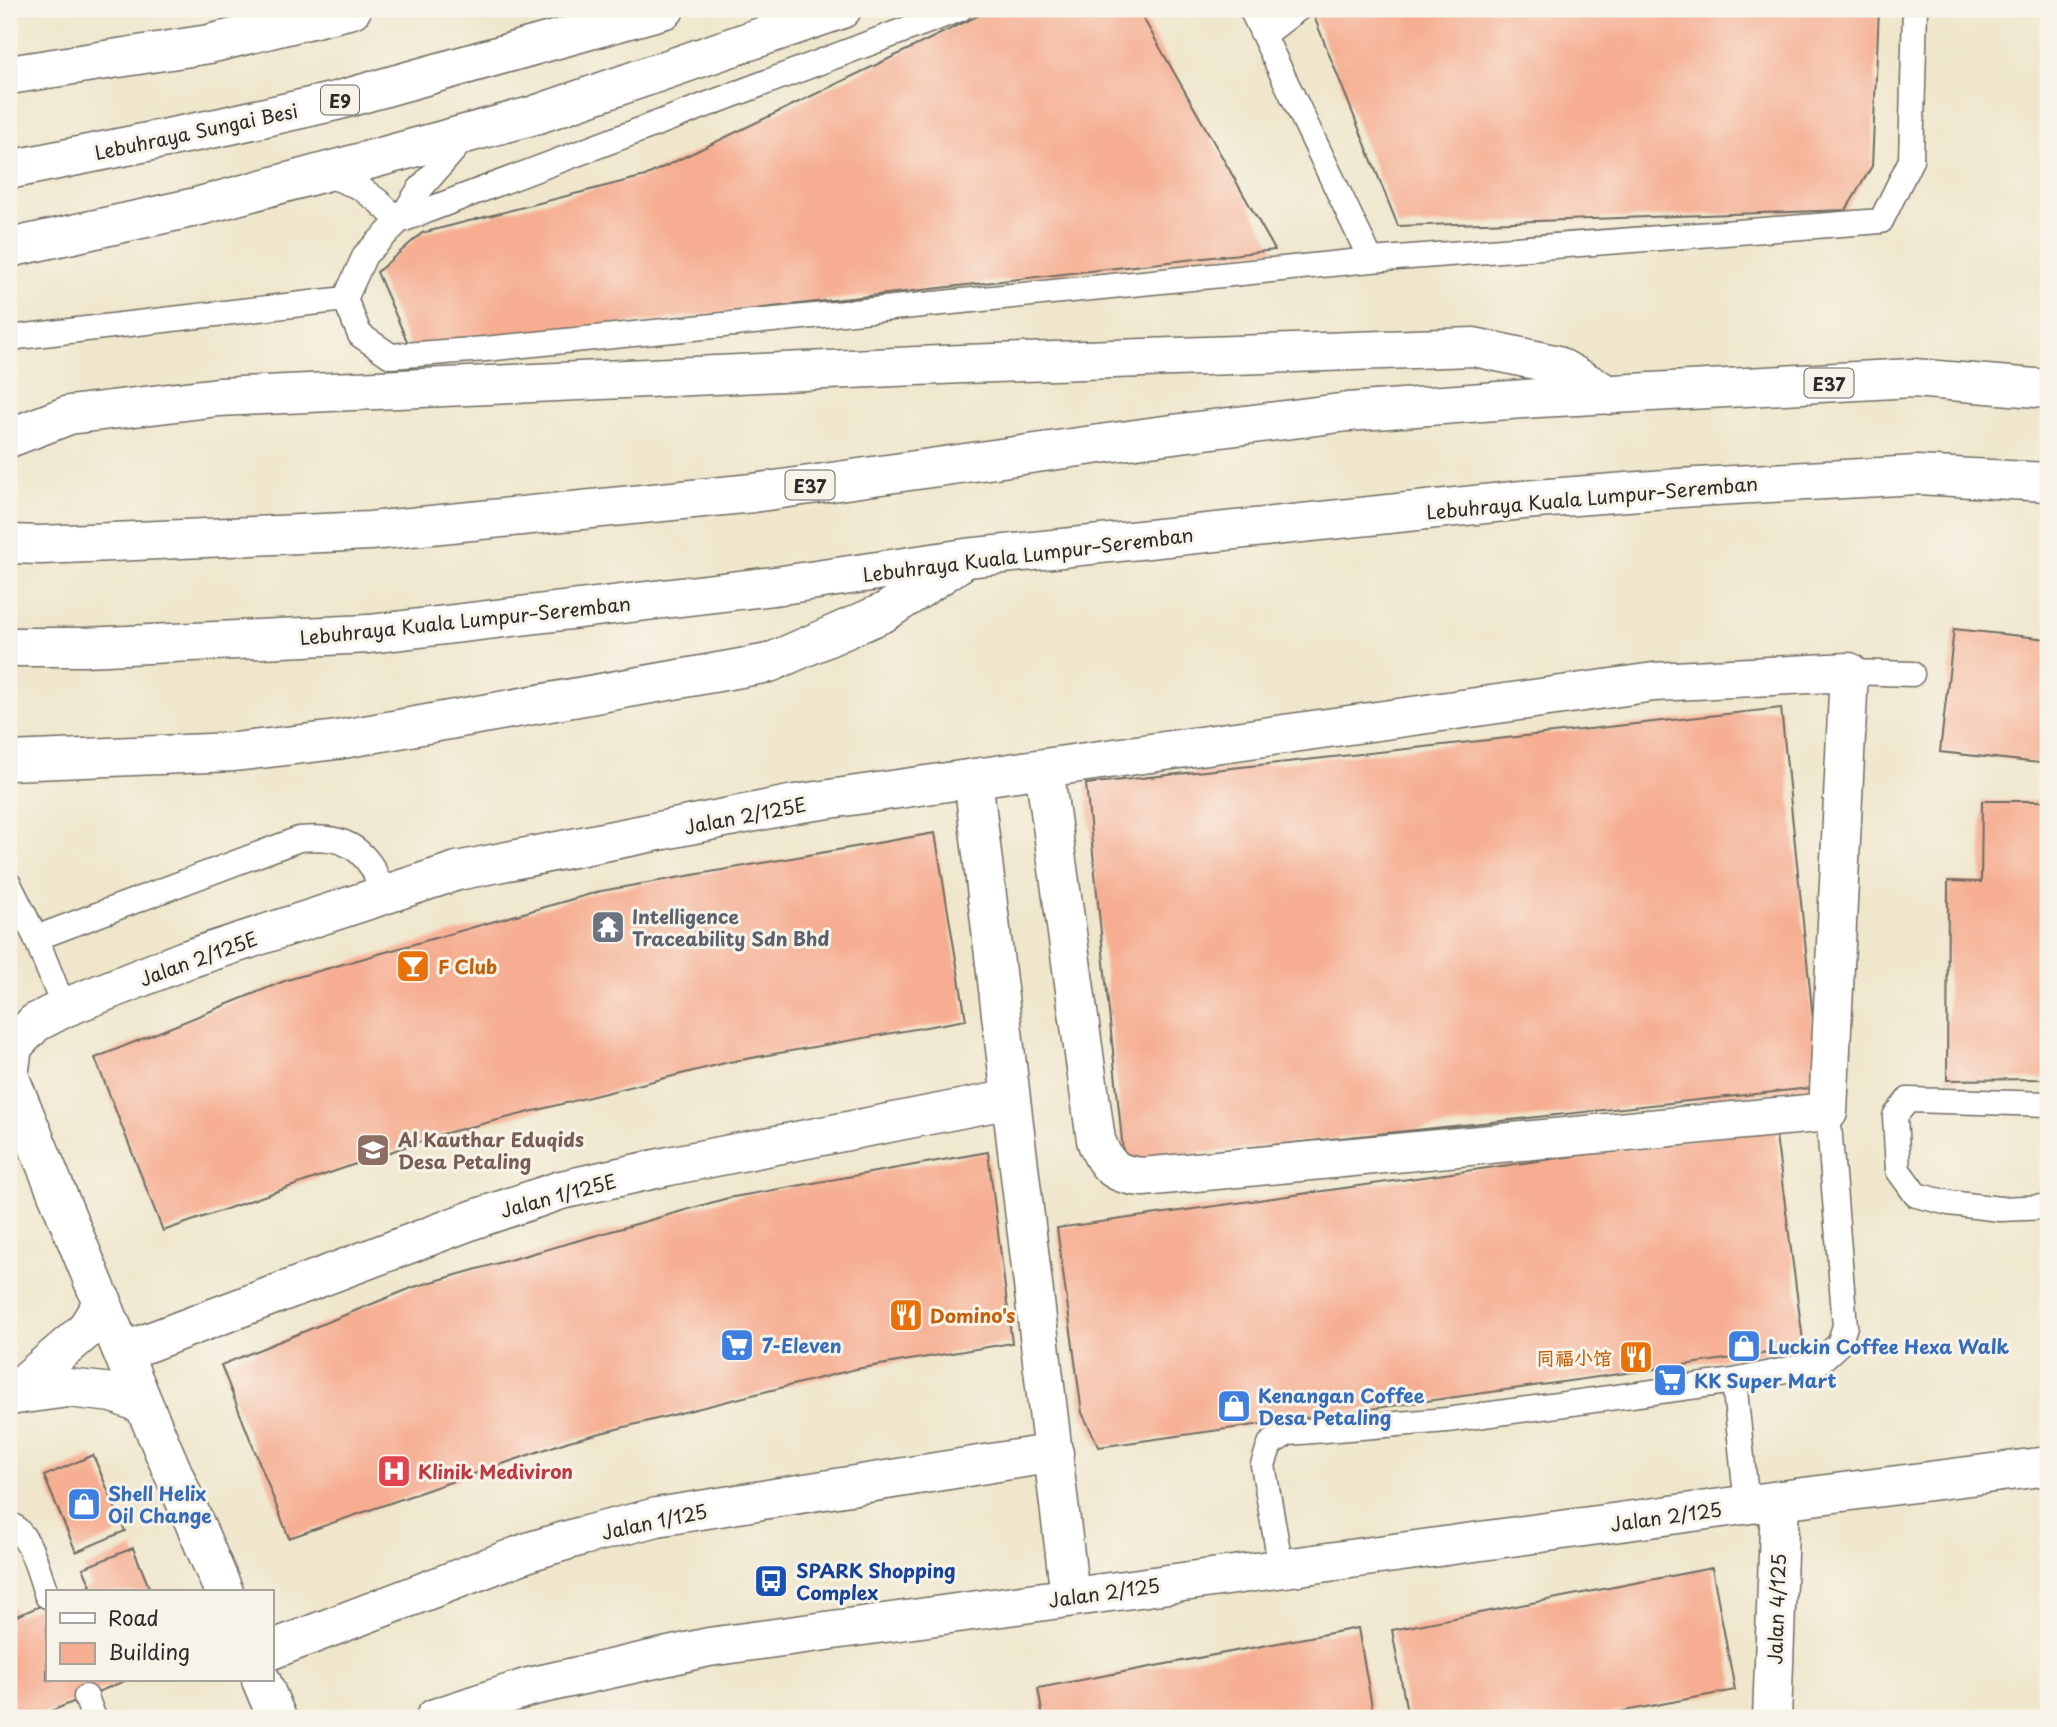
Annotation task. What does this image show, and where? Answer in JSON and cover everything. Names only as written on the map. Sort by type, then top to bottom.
[{"type":"main road","points":[[9,75],[209,44],[352,9]]},
{"type":"main road","name":"Lebuhraya Sungai Besi","points":[[9,170],[336,101],[665,9]]},
{"type":"main road","points":[[9,248],[196,207],[535,115],[842,9]]},
{"type":"main road","points":[[9,438],[69,415],[218,397],[963,364],[1474,347],[1554,364],[1609,395]]},
{"type":"main road","name":"E37","points":[[9,544],[69,544],[370,531],[753,493],[1348,412],[1538,398],[1913,378],[2048,390]]},
{"type":"main road","name":"Lebuhraya Kuala Lumpur–Seremban","points":[[9,647],[84,647],[369,634],[782,585],[966,558],[1524,500],[1679,488],[1917,475],[2048,482]]},
{"type":"main road","points":[[9,761],[234,752],[337,740],[769,663],[885,612],[966,558]]},
{"type":"main road","points":[[1044,768],[1096,1139],[1101,1155],[1112,1168],[1127,1175],[1143,1177],[1828,1112],[1849,672]]},
{"type":"main road","name":"Jalan 2/125E","points":[[223,1590],[9,1076],[13,1046],[35,1023],[185,960],[470,868],[796,804],[1654,682],[1849,672]]},
{"type":"main road","points":[[972,778],[1070,1597]]},
{"type":"main road","name":"Jalan 1/125E","points":[[123,1352],[475,1219],[561,1190],[669,1166],[1011,1100]]},
{"type":"main road","points":[[11,1390],[85,1331],[103,1302]]},
{"type":"main road","points":[[11,1390],[68,1388],[113,1393],[144,1405]]},
{"type":"main road","name":"Jalan 1/125","points":[[273,1649],[531,1551],[657,1517],[1054,1453]]},
{"type":"main road","name":"Jalan 2/125","points":[[435,1718],[529,1687],[709,1647],[2048,1466]]},
{"type":"main road","name":"Jalan 4/125","points":[[1763,1503],[1772,1718]]},
{"type":"main road","points":[[262,1682],[277,1718]]},
{"type":"lane","points":[[398,220],[960,9]]},
{"type":"lane","points":[[1251,9],[1371,260]]},
{"type":"lane","points":[[1264,35],[1298,9]]},
{"type":"lane","points":[[468,134],[419,190],[398,220],[365,255],[345,299],[360,335],[391,356],[498,348],[1371,260],[1881,221],[1910,160],[1916,9]]},
{"type":"lane","points":[[320,172],[359,187],[398,220]]},
{"type":"lane","points":[[9,338],[345,299]]},
{"type":"lane","points":[[1849,672],[1912,674]]},
{"type":"lane","points":[[36,938],[299,839],[325,837],[349,844],[373,869],[383,895]]},
{"type":"lane","points":[[9,884],[36,938],[64,1009]]},
{"type":"lane","points":[[2048,1104],[1908,1100],[1895,1116],[1898,1170],[1916,1195],[1949,1203],[2000,1209],[2048,1207]]},
{"type":"lane","points":[[1280,1568],[1263,1465],[1270,1444],[1288,1433],[1447,1420],[1734,1381],[1818,1363],[1839,1345],[1845,1326],[1828,1112]]},
{"type":"lane","points":[[1734,1381],[1763,1503]]},
{"type":"lane","points":[[9,1522],[20,1530],[27,1541],[46,1593]]},
{"type":"building","points":[[992,9],[1138,9],[1275,250],[410,348],[377,272],[422,233],[645,176]]},
{"type":"building","points":[[1311,9],[1879,9],[1872,166],[1846,210],[1398,226]]},
{"type":"building","points":[[1954,629],[2048,639],[2048,764],[1940,752]]},
{"type":"building","points":[[1781,708],[1820,1087],[1124,1161],[1086,784]]},
{"type":"building","points":[[1982,801],[2048,801],[2048,1079],[1947,1080],[1948,881],[1981,882]]},
{"type":"building","points":[[935,833],[966,1020],[729,1062],[442,1134],[163,1231],[95,1058],[287,980],[601,891]]},
{"type":"building","points":[[1775,1128],[1804,1348],[1099,1447],[1082,1413],[1057,1228]]},
{"type":"building","points":[[988,1152],[1012,1343],[856,1369],[569,1441],[289,1538],[221,1365],[414,1287],[728,1198]]},
{"type":"building","name":"Shell Helix Oil Change","points":[[93,1455],[125,1531],[76,1552],[44,1476]]},
{"type":"building","points":[[133,1548],[150,1590],[81,1590],[91,1586],[83,1568]]},
{"type":"building","points":[[1712,1568],[1735,1690],[1588,1718],[1408,1718],[1392,1630]]},
{"type":"building","points":[[9,1598],[17,1616],[46,1603],[46,1682],[122,1682],[34,1718],[9,1718]]},
{"type":"building","points":[[1358,1628],[1374,1718],[1043,1718],[1038,1688]]},
{"type":"place","name":"Intelligence Traceability Sdn Bhd","points":[[608,927]]},
{"type":"place","name":"F Club","points":[[413,966]]},
{"type":"place","name":"Al Kauthar Eduqids Desa Petaling","points":[[373,1150]]},
{"type":"place","name":"Domino's","points":[[906,1315]]},
{"type":"place","name":"7-Eleven","points":[[737,1345]]},
{"type":"place","name":"Luckin Coffee Hexa Walk","points":[[1744,1346]]},
{"type":"place","name":"同福小馆","points":[[1636,1357]]},
{"type":"place","name":"KK Super Mart","points":[[1670,1380]]},
{"type":"place","name":"Kenangan Coffee Desa Petaling","points":[[1234,1406]]},
{"type":"place","name":"Klinik Mediviron","points":[[394,1471]]},
{"type":"place","name":"Shell Helix Oil Change","points":[[84,1504]]},
{"type":"place","name":"SPARK Shopping Complex","points":[[771,1581]]}]
